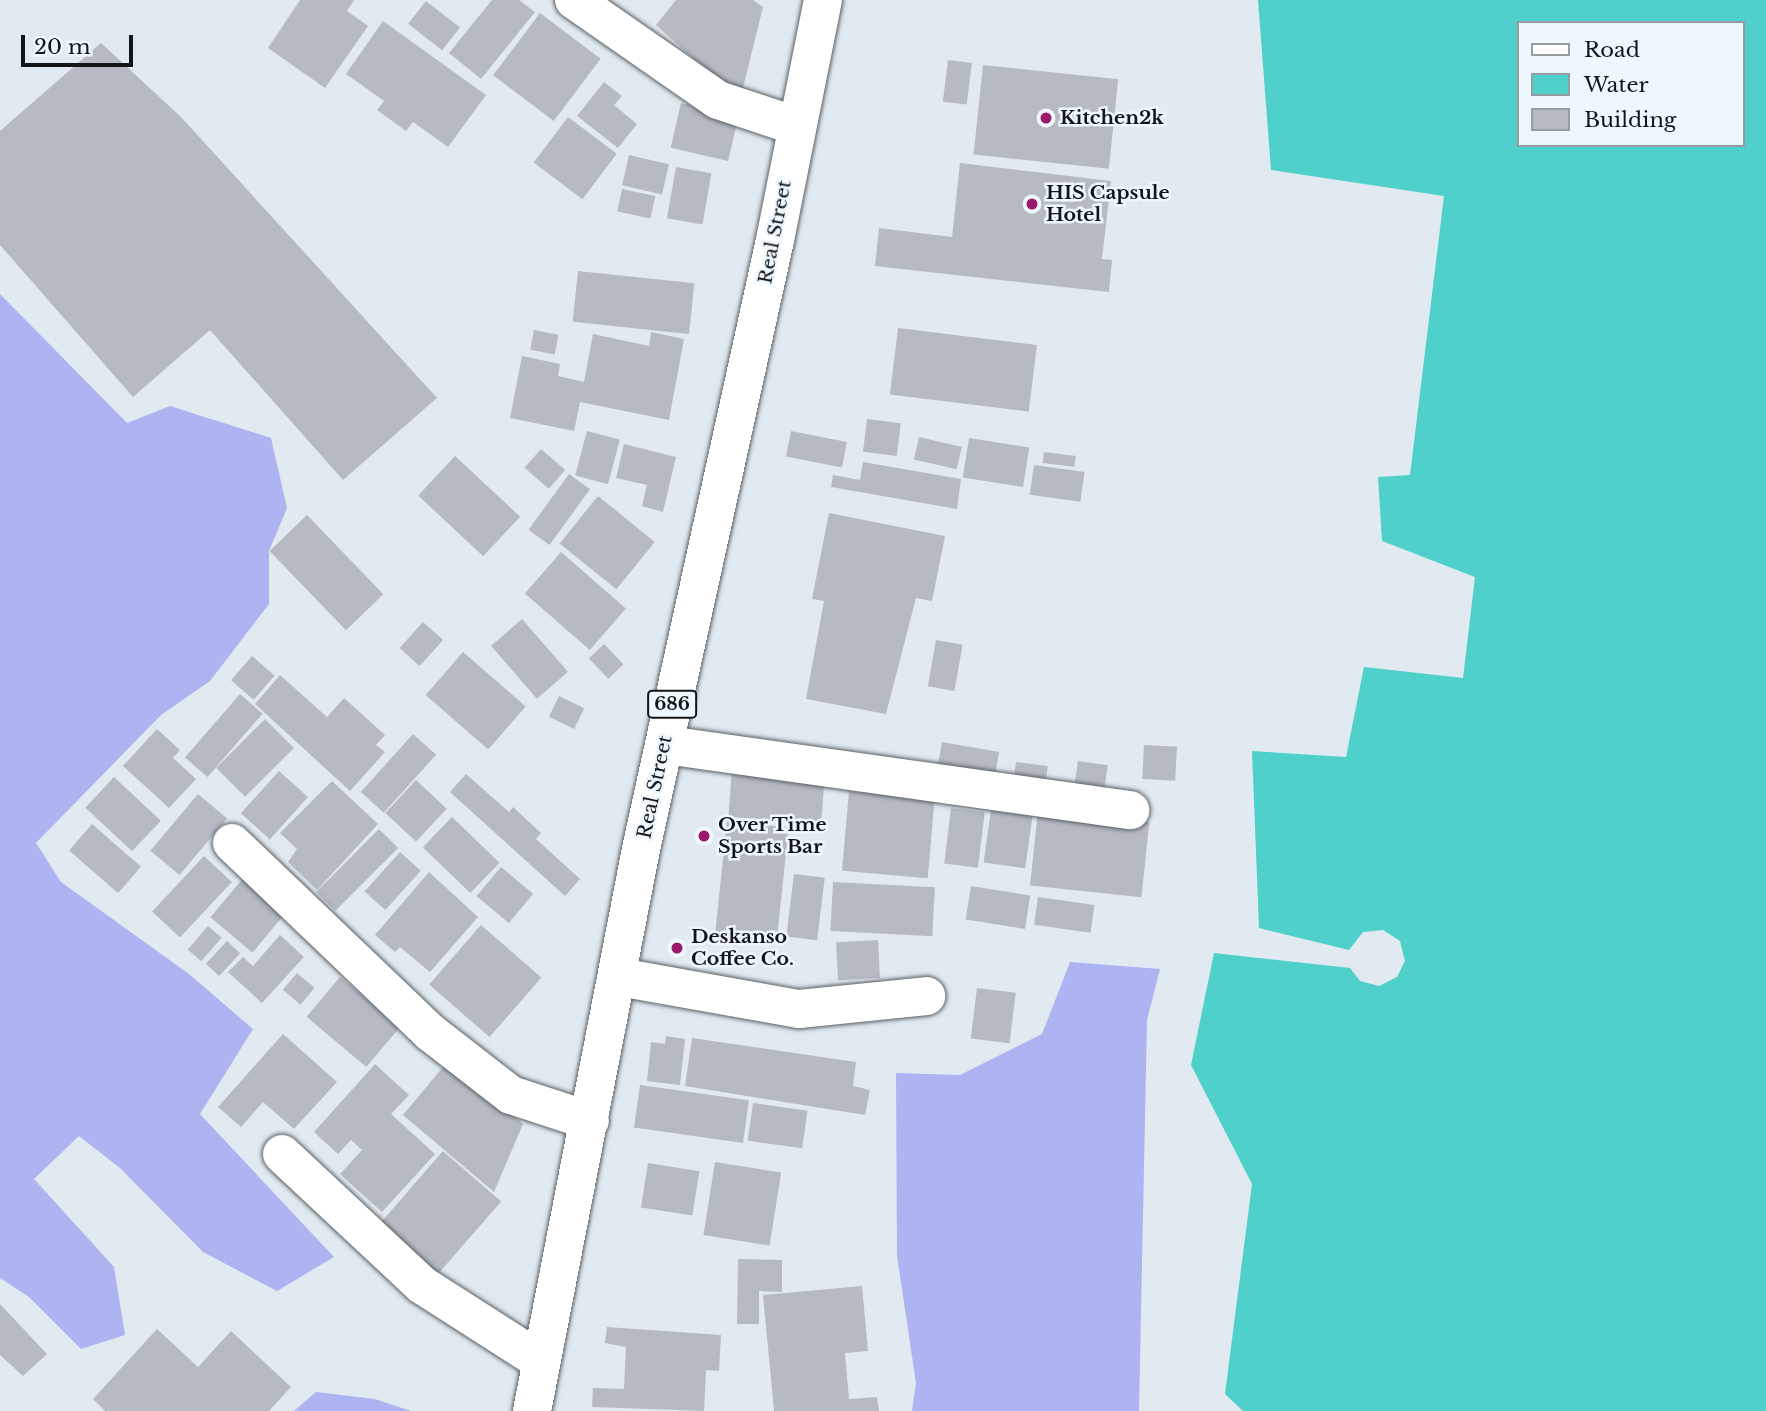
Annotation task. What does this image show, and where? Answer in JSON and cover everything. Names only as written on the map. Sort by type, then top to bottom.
[{"type":"street","points":[[574,0],[718,100],[796,126]]},
{"type":"street","name":"Real Street","points":[[532,1411],[666,745],[823,0]]},
{"type":"street","points":[[666,745],[1130,810]]},
{"type":"street","points":[[232,843],[431,1032],[510,1095],[590,1121]]},
{"type":"street","points":[[619,977],[799,1009],[926,996]]},
{"type":"street","points":[[282,1154],[422,1285],[541,1361]]},
{"type":"shaded area","points":[[0,294],[127,423],[170,406],[271,438],[287,508],[269,551],[269,604],[210,681],[161,715],[36,843],[61,882],[189,974],[253,1029],[200,1114],[334,1257],[277,1291],[203,1252],[120,1168],[79,1136],[34,1179],[114,1267],[125,1335],[81,1349],[29,1297],[0,1278]]},
{"type":"shaded area","points":[[1070,962],[1160,969],[1147,1020],[1139,1411],[912,1411],[916,1383],[897,1256],[896,1073],[960,1075],[1042,1034]]},
{"type":"shaded area","points":[[316,1392],[375,1399],[411,1411],[294,1411]]},
{"type":"water","points":[[1258,0],[1766,0],[1766,1411],[1243,1411],[1225,1394],[1252,1184],[1191,1065],[1214,953],[1350,968],[1360,981],[1379,986],[1397,977],[1405,961],[1400,941],[1383,930],[1363,932],[1349,950],[1259,928],[1252,751],[1346,757],[1364,667],[1463,678],[1475,577],[1382,541],[1378,477],[1410,475],[1444,196],[1271,170]]},
{"type":"building","points":[[300,0],[354,0],[347,11],[368,26],[325,88],[268,48]]},
{"type":"building","points":[[492,0],[519,0],[535,12],[481,79],[449,53]]},
{"type":"building","points":[[676,0],[753,0],[763,7],[740,100],[656,25]]},
{"type":"building","points":[[426,1],[460,27],[442,50],[408,24]]},
{"type":"building","points":[[540,13],[601,59],[554,121],[493,75]]},
{"type":"building","points":[[383,21],[486,95],[448,147],[413,122],[406,131],[377,110],[384,101],[346,74]]},
{"type":"building","points":[[101,43],[181,117],[437,398],[343,480],[210,330],[133,397],[0,245],[0,131]]},
{"type":"building","points":[[948,60],[972,63],[967,105],[943,102]]},
{"type":"building","name":"Kitchen2k","points":[[983,65],[1118,79],[1109,169],[974,155]]},
{"type":"building","points":[[604,82],[622,96],[614,105],[637,124],[618,148],[577,116]]},
{"type":"building","points":[[681,103],[738,116],[728,161],[671,148]]},
{"type":"building","points":[[568,117],[617,154],[582,199],[534,163]]},
{"type":"building","points":[[629,155],[669,164],[662,194],[622,185]]},
{"type":"building","name":"HIS Capsule Hotel","points":[[960,163],[1111,181],[1102,259],[1112,260],[1109,292],[875,266],[879,228],[952,237]]},
{"type":"building","points":[[676,167],[711,173],[702,224],[667,218]]},
{"type":"building","points":[[622,189],[655,196],[650,219],[617,211]]},
{"type":"building","points":[[578,271],[694,283],[689,334],[573,322]]},
{"type":"building","points":[[898,328],[1037,345],[1029,412],[890,395]]},
{"type":"building","points":[[534,330],[559,335],[555,354],[530,350]]},
{"type":"building","points":[[651,332],[684,339],[669,420],[580,402],[574,431],[510,418],[522,356],[560,364],[558,376],[584,382],[593,334],[649,346]]},
{"type":"building","points":[[867,419],[901,423],[897,456],[863,452]]},
{"type":"building","points":[[587,431],[620,440],[608,484],[575,475]]},
{"type":"building","points":[[791,431],[847,442],[842,467],[786,457]]},
{"type":"building","points":[[919,437],[962,447],[957,469],[914,459]]},
{"type":"building","points":[[969,438],[1029,448],[1023,487],[963,478]]},
{"type":"building","points":[[624,444],[676,457],[663,512],[642,506],[647,485],[616,478]]},
{"type":"building","points":[[541,449],[565,470],[549,489],[525,468]]},
{"type":"building","points":[[1044,452],[1076,456],[1074,467],[1043,463]]},
{"type":"building","points":[[455,456],[520,517],[483,556],[418,495]]},
{"type":"building","points":[[863,462],[961,479],[957,509],[831,487],[833,475],[860,480]]},
{"type":"building","points":[[1034,465],[1085,472],[1080,502],[1030,495]]},
{"type":"building","points":[[569,474],[590,489],[549,545],[528,530]]},
{"type":"building","points":[[598,496],[655,542],[616,589],[560,543]]},
{"type":"building","points":[[829,513],[945,536],[932,601],[916,598],[886,714],[806,699],[824,601],[812,599]]},
{"type":"building","points":[[307,515],[383,594],[346,630],[270,551]]},
{"type":"building","points":[[561,552],[626,608],[590,650],[525,594]]},
{"type":"building","points":[[522,619],[568,672],[537,699],[491,646]]},
{"type":"building","points":[[423,622],[443,640],[420,666],[400,648]]},
{"type":"building","points":[[936,640],[963,645],[954,691],[928,686]]},
{"type":"building","points":[[604,644],[623,664],[608,679],[589,659]]},
{"type":"building","points":[[463,652],[526,706],[488,749],[426,695]]},
{"type":"building","points":[[252,656],[275,676],[254,700],[231,680]]},
{"type":"building","points":[[280,675],[327,717],[344,698],[385,735],[376,745],[385,752],[350,791],[255,704]]},
{"type":"building","points":[[240,694],[263,714],[208,777],[185,757]]},
{"type":"building","points":[[559,696],[584,708],[574,729],[549,717]]},
{"type":"building","points":[[265,719],[294,748],[245,797],[216,768]]},
{"type":"building","points":[[157,729],[180,750],[173,758],[196,779],[169,808],[123,766]]},
{"type":"building","points":[[413,734],[436,755],[384,813],[361,792]]},
{"type":"building","points":[[942,742],[999,752],[994,780],[937,770]]},
{"type":"building","points":[[1144,745],[1177,747],[1175,781],[1142,779]]},
{"type":"building","points":[[1078,761],[1108,765],[1104,794],[1074,790]]},
{"type":"building","points":[[1016,762],[1048,766],[1045,792],[1013,788]]},
{"type":"building","points":[[732,767],[825,773],[821,823],[729,817]]},
{"type":"building","points":[[279,771],[308,797],[270,839],[241,813]]},
{"type":"building","points":[[466,774],[509,812],[513,807],[541,833],[536,839],[580,879],[565,896],[450,792]]},
{"type":"building","points":[[114,777],[161,821],[132,851],[85,808]]},
{"type":"building","points":[[416,780],[447,809],[416,842],[385,813]]},
{"type":"building","points":[[332,781],[378,824],[317,890],[288,862],[297,849],[280,833]]},
{"type":"building","points":[[849,791],[935,798],[928,878],[842,871]]},
{"type":"building","points":[[198,794],[227,818],[180,875],[150,851]]},
{"type":"building","points":[[951,808],[985,812],[978,868],[944,864]]},
{"type":"building","points":[[991,810],[1033,816],[1025,868],[984,862]]},
{"type":"building","points":[[1038,810],[1149,822],[1141,897],[1030,886]]},
{"type":"building","points":[[452,817],[499,863],[470,893],[423,847]]},
{"type":"building","points":[[727,821],[789,827],[776,944],[715,937]]},
{"type":"building","points":[[92,824],[141,867],[118,893],[69,850]]},
{"type":"building","points":[[379,829],[398,848],[335,911],[316,892]]},
{"type":"building","points":[[400,852],[421,871],[385,910],[365,891]]},
{"type":"building","points":[[204,856],[232,882],[180,937],[152,912]]},
{"type":"building","points":[[501,867],[533,894],[509,923],[477,896]]},
{"type":"building","points":[[429,872],[478,917],[430,972],[400,947],[395,952],[375,935]]},
{"type":"building","points":[[794,874],[825,878],[817,940],[786,937]]},
{"type":"building","points":[[245,876],[287,911],[252,953],[210,917]]},
{"type":"building","points":[[833,882],[935,887],[932,936],[830,931]]},
{"type":"building","points":[[971,886],[1030,895],[1025,929],[966,920]]},
{"type":"building","points":[[1038,897],[1094,905],[1091,933],[1034,925]]},
{"type":"building","points":[[481,925],[541,977],[490,1037],[429,985]]},
{"type":"building","points":[[208,926],[222,938],[201,961],[188,949]]},
{"type":"building","points":[[280,935],[304,957],[262,1003],[228,972],[243,957],[253,966]]},
{"type":"building","points":[[878,940],[880,978],[838,980],[836,942]]},
{"type":"building","points":[[227,941],[240,953],[219,976],[206,964]]},
{"type":"building","points":[[297,973],[315,988],[300,1005],[283,990]]},
{"type":"building","points":[[340,977],[400,1027],[366,1067],[307,1017]]},
{"type":"building","points":[[977,988],[1016,993],[1009,1043],[971,1039]]},
{"type":"building","points":[[283,1034],[337,1082],[294,1129],[263,1102],[241,1127],[218,1107]]},
{"type":"building","points":[[666,1036],[685,1039],[680,1085],[647,1081],[651,1042],[665,1044]]},
{"type":"building","points":[[692,1038],[856,1062],[853,1086],[870,1090],[865,1115],[685,1086]]},
{"type":"building","points":[[448,1061],[523,1124],[494,1192],[403,1115]]},
{"type":"building","points":[[375,1064],[409,1095],[391,1114],[435,1154],[382,1212],[340,1174],[362,1150],[351,1140],[338,1154],[314,1132]]},
{"type":"building","points":[[640,1085],[749,1100],[743,1143],[634,1128]]},
{"type":"building","points":[[753,1103],[807,1111],[802,1148],[748,1141]]},
{"type":"building","points":[[443,1151],[501,1202],[438,1274],[380,1223]]},
{"type":"building","points":[[715,1162],[781,1172],[770,1246],[703,1235]]},
{"type":"building","points":[[648,1163],[699,1171],[692,1216],[641,1207]]},
{"type":"building","points":[[738,1259],[782,1260],[782,1292],[759,1291],[759,1324],[737,1324]]},
{"type":"building","points":[[862,1286],[868,1351],[845,1353],[849,1399],[877,1397],[879,1411],[774,1411],[763,1295]]},
{"type":"building","points":[[0,1304],[47,1354],[23,1376],[0,1355]]},
{"type":"building","points":[[607,1327],[721,1335],[719,1371],[706,1370],[704,1411],[592,1407],[593,1388],[624,1389],[626,1347],[605,1343]]},
{"type":"building","points":[[157,1329],[198,1367],[231,1331],[291,1387],[269,1411],[105,1411],[93,1399]]},
{"type":"place","name":"Kitchen2k","points":[[1046,118]]},
{"type":"place","name":"HIS Capsule Hotel","points":[[1032,204]]},
{"type":"place","name":"Over Time Sports Bar","points":[[704,836]]},
{"type":"place","name":"Deskanso Coffee Co.","points":[[677,948]]}]
